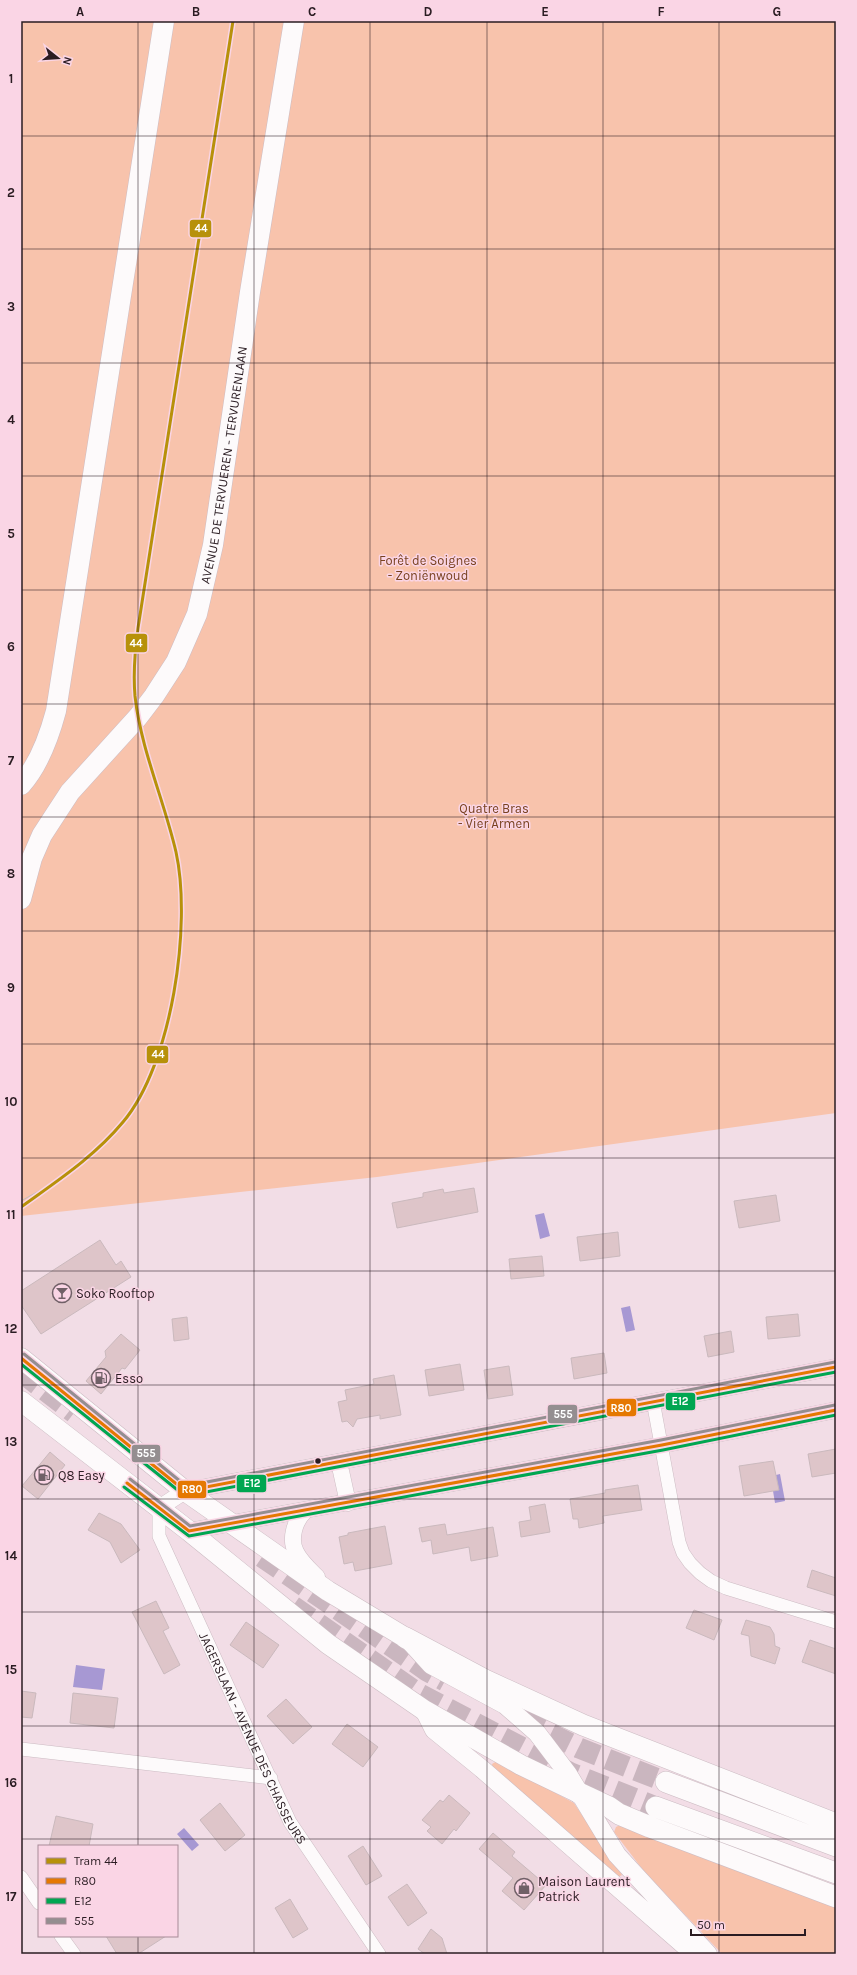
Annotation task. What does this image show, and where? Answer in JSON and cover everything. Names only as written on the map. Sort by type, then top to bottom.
[{"type":"highway","points":[[406,1638],[486,1680],[583,1725],[836,1824]]},
{"type":"highway","points":[[666,1782],[836,1846]]},
{"type":"highway","points":[[579,1793],[609,1807],[619,1814],[836,1897]]},
{"type":"highway","points":[[656,1807],[836,1873]]},
{"type":"main road","points":[[21,785],[41,754],[51,730],[56,711],[164,21]]},
{"type":"main road","name":"AVENUE DE TERVUEREN - TERVURENLAAN","points":[[21,899],[32,858],[42,835],[70,792],[138,717],[154,696],[176,662],[197,614],[214,545],[250,292],[294,21]]},
{"type":"main road","points":[[21,1358],[185,1491],[230,1524],[328,1591],[406,1638],[431,1665],[496,1700],[523,1719],[548,1745],[617,1855],[708,1954]]},
{"type":"main road","points":[[21,1401],[189,1531],[328,1644],[424,1710],[521,1765],[579,1793]]},
{"type":"main road","points":[[424,1710],[434,1730],[482,1769],[694,1954]]},
{"type":"main road","points":[[604,1834],[602,1822],[604,1817],[610,1813],[619,1814]]},
{"type":"street","points":[[159,1508],[185,1491],[653,1401],[836,1368]]},
{"type":"street","points":[[653,1401],[679,1542],[690,1563],[711,1581],[726,1588],[836,1622]]},
{"type":"street","points":[[189,1531],[662,1445],[836,1410]]},
{"type":"street","points":[[339,1462],[348,1503]]},
{"type":"street","name":"JAGERSLAAN - AVENUE DES CHASSEURS","points":[[159,1508],[159,1536],[290,1822],[379,1954]]},
{"type":"street","points":[[305,1510],[296,1524],[294,1548],[298,1556],[328,1591]]},
{"type":"street","points":[[21,1749],[271,1778]]},
{"type":"street","points":[[21,1877],[38,1902]]},
{"type":"street","points":[[63,1937],[74,1954]]},
{"type":"green space","name":"Forêt de Soignes - Zoniënwoud","points":[[21,21],[836,21],[836,1113],[377,1177],[21,1216]]},
{"type":"green space","points":[[497,1761],[574,1803],[622,1875],[618,1877],[493,1768],[492,1764]]},
{"type":"green space","points":[[620,1825],[721,1865],[836,1906],[836,1954],[722,1954],[643,1870],[614,1832],[616,1827]]},
{"type":"shaded area","points":[[544,1213],[550,1236],[540,1239],[535,1215]]},
{"type":"shaded area","points":[[630,1306],[635,1330],[626,1332],[621,1308]]},
{"type":"shaded area","points":[[780,1474],[785,1501],[775,1503],[773,1491],[778,1490],[776,1475]]},
{"type":"shaded area","points":[[76,1665],[105,1669],[102,1690],[73,1687]]},
{"type":"shaded area","points":[[184,1828],[199,1845],[192,1851],[177,1834]]},
{"type":"building","points":[[474,1188],[478,1212],[397,1228],[392,1203],[423,1197],[423,1193],[443,1189],[444,1193]]},
{"type":"building","points":[[776,1195],[780,1221],[739,1228],[734,1201]]},
{"type":"building","points":[[618,1232],[620,1256],[580,1261],[577,1237]]},
{"type":"building","points":[[100,1240],[116,1265],[121,1261],[131,1277],[41,1334],[21,1305],[21,1291]]},
{"type":"building","points":[[542,1256],[544,1276],[511,1279],[509,1259]]},
{"type":"building","points":[[798,1314],[800,1336],[768,1339],[766,1317]]},
{"type":"building","points":[[187,1317],[189,1339],[174,1341],[172,1319]]},
{"type":"building","points":[[731,1331],[734,1352],[708,1357],[704,1336]]},
{"type":"building","points":[[121,1334],[140,1350],[125,1369],[122,1368],[101,1394],[86,1381],[106,1357],[105,1351]]},
{"type":"building","points":[[604,1353],[607,1373],[574,1379],[571,1358]]},
{"type":"building","points":[[460,1364],[464,1390],[429,1396],[425,1370]]},
{"type":"building","points":[[509,1366],[513,1395],[488,1399],[484,1370]]},
{"type":"building","points":[[394,1375],[401,1415],[380,1419],[380,1415],[357,1419],[353,1427],[347,1421],[342,1422],[338,1402],[347,1400],[345,1390],[374,1384],[373,1379]]},
{"type":"building","points":[[836,1449],[836,1473],[812,1477],[808,1454]]},
{"type":"building","points":[[50,1452],[65,1465],[38,1499],[22,1486]]},
{"type":"building","points":[[773,1461],[779,1490],[744,1496],[739,1466]]},
{"type":"building","points":[[638,1485],[642,1510],[603,1516],[604,1523],[579,1528],[578,1519],[573,1519],[570,1499],[605,1493],[605,1490]]},
{"type":"building","points":[[545,1504],[550,1532],[521,1537],[519,1522],[531,1520],[529,1507]]},
{"type":"building","points":[[99,1513],[121,1524],[140,1550],[121,1563],[110,1542],[88,1530]]},
{"type":"building","points":[[445,1524],[447,1535],[493,1527],[498,1556],[471,1561],[469,1547],[433,1554],[431,1540],[422,1542],[419,1528]]},
{"type":"building","points":[[385,1526],[392,1564],[355,1571],[353,1562],[344,1564],[339,1537],[348,1535],[348,1533]]},
{"type":"building","points":[[812,1570],[836,1578],[836,1596],[807,1587]]},
{"type":"building","points":[[156,1601],[169,1628],[163,1631],[180,1665],[164,1674],[132,1612]]},
{"type":"building","points":[[694,1610],[722,1620],[714,1640],[686,1628]]},
{"type":"building","points":[[746,1620],[770,1627],[774,1634],[775,1646],[780,1648],[775,1664],[751,1656],[749,1636],[741,1634]]},
{"type":"building","points":[[246,1622],[279,1645],[263,1668],[230,1645]]},
{"type":"building","points":[[810,1640],[836,1649],[836,1674],[802,1662]]},
{"type":"building","points":[[21,1691],[36,1693],[32,1718],[21,1717]]},
{"type":"building","points":[[73,1693],[118,1698],[114,1728],[70,1723]]},
{"type":"building","points":[[286,1699],[312,1727],[293,1744],[267,1716]]},
{"type":"building","points":[[347,1724],[378,1747],[363,1767],[332,1744]]},
{"type":"building","points":[[449,1795],[470,1813],[456,1831],[454,1829],[442,1844],[427,1831],[431,1827],[422,1820],[440,1800],[443,1802]]},
{"type":"building","points":[[220,1803],[245,1835],[225,1851],[200,1820]]},
{"type":"building","points":[[56,1816],[93,1824],[89,1845],[49,1845]]},
{"type":"building","points":[[493,1833],[515,1852],[512,1856],[546,1885],[524,1910],[502,1891],[513,1878],[479,1849]]},
{"type":"building","points":[[363,1846],[382,1876],[366,1885],[348,1856]]},
{"type":"building","points":[[407,1884],[427,1913],[408,1926],[388,1897]]},
{"type":"building","points":[[290,1899],[308,1929],[293,1938],[275,1908]]},
{"type":"building","points":[[431,1929],[442,1938],[447,1954],[425,1954],[418,1949]]},
{"type":"building","points":[[107,1937],[164,1937],[138,1954],[117,1954]]},
{"type":"tunnel","points":[[21,1372],[74,1413]]},
{"type":"tunnel","points":[[262,1557],[427,1671],[445,1681]]},
{"type":"tunnel","points":[[293,1606],[418,1693],[571,1773],[656,1807]]},
{"type":"tunnel","points":[[523,1720],[579,1748],[666,1782]]},
{"type":"tram line","name":"44","points":[[21,1207],[87,1157],[112,1135],[123,1122],[140,1097],[154,1066],[166,1030],[174,993],[179,954],[181,917],[180,882],[176,852],[147,755],[138,716],[134,687],[136,645],[233,21]]},
{"type":"tram line","points":[[21,1201],[53,1183]]},
{"type":"transit line","name":"555","points":[[24,1354],[186,1486],[835,1362]]},
{"type":"transit line","name":"R80","points":[[21,1358],[185,1491],[836,1367]]},
{"type":"transit line","name":"E12","points":[[21,1364],[185,1496],[836,1372]]},
{"type":"transit line","name":"555","points":[[130,1479],[190,1526],[661,1440],[835,1405]]},
{"type":"transit line","name":"R80","points":[[127,1483],[189,1531],[662,1445],[836,1410]]},
{"type":"transit line","name":"E12","points":[[124,1487],[189,1536],[663,1450],[836,1415]]},
{"type":"place","name":"Soko Rooftop","points":[[62,1293]]},
{"type":"place","name":"Esso","points":[[101,1378]]},
{"type":"place","name":"Q8 Easy","points":[[44,1475]]},
{"type":"place","name":"Maison Laurent Patrick","points":[[524,1888]]},
{"type":"park label","name":"Quatre Bras - Vier Armen","points":[[494,816]]}]
